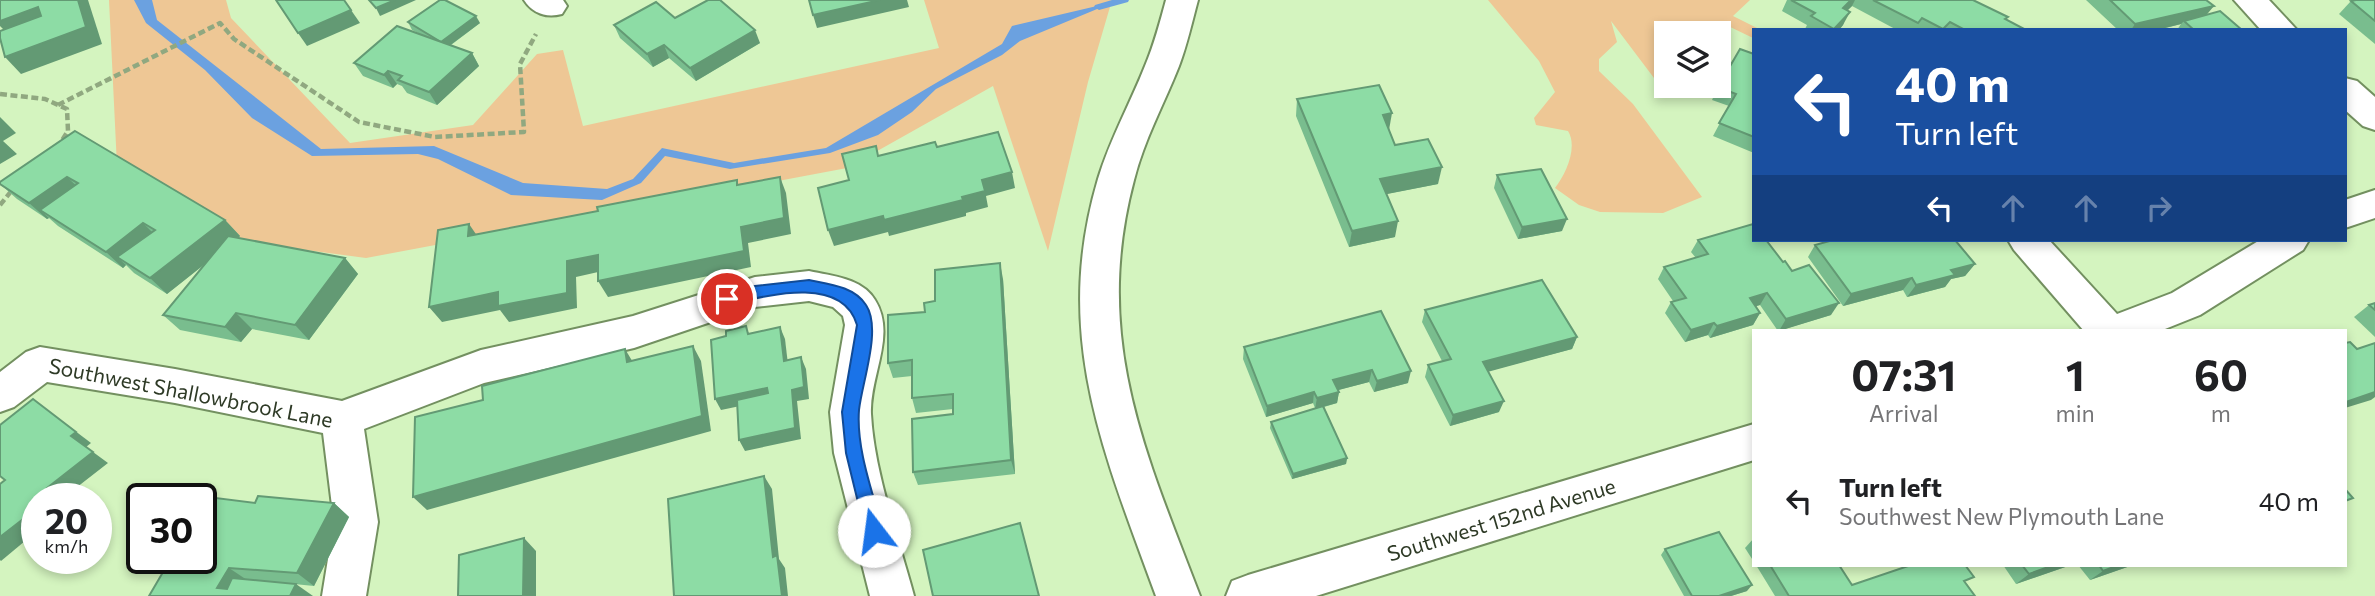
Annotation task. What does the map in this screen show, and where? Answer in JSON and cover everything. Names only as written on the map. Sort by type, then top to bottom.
[{"type":"street","points":[[2250,0],[2279,28]]},
{"type":"street","points":[[1178,15],[1159,74],[1132,129],[1116,179],[1104,233],[1099,312],[1101,351],[1130,463],[1178,596]]},
{"type":"street","points":[[2347,92],[2375,117]]},
{"type":"street","points":[[2347,213],[2375,204]]},
{"type":"street","points":[[2029,242],[2106,329]]},
{"type":"street","points":[[2121,329],[2186,304],[2287,242]]},
{"type":"street","points":[[342,419],[481,367],[635,332],[727,299],[786,288],[826,288],[844,294],[860,308],[865,325],[850,412],[867,509],[892,596]]},
{"type":"street","name":"Southwest Shallowbrook Lane","points":[[0,395],[40,364],[342,419],[356,522],[344,596]]},
{"type":"street","name":"Southwest 152nd Avenue","points":[[1248,596],[1752,443]]},
{"type":"path","points":[[58,105],[220,23],[234,39],[359,122],[435,136],[524,132],[520,64]]},
{"type":"path","points":[[0,94],[45,99],[67,109],[68,131],[56,150]]},
{"type":"path","points":[[0,205],[20,183]]},
{"type":"shaded area","points":[[109,0],[226,0],[231,18],[350,143],[473,125],[537,54],[563,50],[583,126],[939,48],[924,0],[1112,0],[1088,82],[1048,251],[993,86],[847,168],[366,258],[239,241],[117,166]]},
{"type":"shaded area","points":[[1488,0],[1750,0],[1733,16],[1757,28],[1752,28],[1752,38],[1731,27],[1731,21],[1654,21],[1654,78],[1611,21],[1617,42],[1599,59],[1599,71],[1633,104],[1702,197],[1663,213],[1600,212],[1579,205],[1555,188],[1569,160],[1571,137],[1568,131],[1536,125],[1534,118],[1555,92],[1539,61]]},
{"type":"water","points":[[134,0],[152,0],[157,20],[321,149],[434,146],[523,183],[607,189],[633,179],[662,148],[734,163],[826,148],[1002,44],[1012,26],[1114,2],[1020,41],[1002,55],[936,89],[912,112],[878,135],[830,153],[730,169],[665,156],[641,183],[602,200],[511,195],[438,159],[418,154],[312,156],[252,118],[205,70],[146,23]]},
{"type":"building","points":[[0,0],[78,0],[86,27],[5,57],[0,31],[41,16],[38,7],[0,21]]},
{"type":"building","points":[[276,0],[344,0],[351,10],[298,33]]},
{"type":"building","points":[[369,0],[395,0],[376,8]]},
{"type":"building","points":[[440,0],[476,16],[441,42],[408,22]]},
{"type":"building","points":[[708,0],[720,0],[755,30],[690,68],[664,45],[647,54],[614,25],[656,2],[675,18]]},
{"type":"building","points":[[809,0],[880,0],[813,15]]},
{"type":"building","points":[[1791,0],[1851,0],[1843,8],[1850,12],[1835,28],[1811,16],[1815,13]]},
{"type":"building","points":[[1873,0],[1973,0],[2008,17],[2005,19],[2022,28],[1961,28],[1950,22],[1941,28],[1922,18],[1918,23]]},
{"type":"building","points":[[2110,0],[2206,0],[2214,6],[2135,24]]},
{"type":"building","points":[[2375,0],[2375,21],[2351,1]]},
{"type":"building","points":[[2220,11],[2240,28],[2192,28],[2184,21]]},
{"type":"building","points":[[397,26],[472,53],[429,92],[398,80],[402,76],[388,71],[384,75],[354,63]]},
{"type":"building","points":[[1740,49],[1752,53],[1752,136],[1719,123],[1736,94],[1731,92],[1731,65]]},
{"type":"building","points":[[1379,85],[1392,113],[1383,115],[1395,145],[1428,139],[1442,167],[1380,179],[1398,221],[1352,231],[1297,99]]},
{"type":"building","points":[[75,131],[225,220],[150,278],[117,257],[155,230],[143,223],[106,252],[40,210],[78,183],[67,177],[29,203],[0,184]]},
{"type":"building","points":[[998,132],[1012,172],[982,180],[985,191],[962,197],[963,200],[884,220],[883,216],[828,230],[818,188],[849,180],[842,154],[876,146],[878,156],[935,142],[937,147]]},
{"type":"building","points":[[1541,169],[1567,219],[1522,227],[1497,175]]},
{"type":"building","points":[[780,177],[784,218],[741,227],[744,251],[598,281],[598,255],[567,261],[567,293],[498,306],[498,292],[429,307],[438,230],[469,224],[468,236],[737,180],[737,185]]},
{"type":"building","points":[[1752,224],[1752,242],[1768,242],[1792,271],[1809,265],[1839,303],[1786,319],[1767,293],[1750,298],[1760,313],[1717,326],[1714,323],[1691,330],[1671,302],[1686,298],[1664,267],[1708,254],[1698,240]]},
{"type":"building","points":[[228,236],[345,258],[295,325],[236,313],[225,327],[163,315]]},
{"type":"building","points":[[1826,242],[1957,242],[1975,264],[1951,270],[1955,275],[1916,285],[1912,278],[1851,294],[1815,245]]},
{"type":"building","points":[[1000,263],[1011,460],[913,472],[912,419],[953,414],[953,394],[912,398],[912,360],[888,363],[888,315],[925,312],[924,303],[935,301],[935,270]]},
{"type":"building","points":[[1542,280],[1577,337],[1483,362],[1504,401],[1453,415],[1428,365],[1451,359],[1425,310]]},
{"type":"building","points":[[1381,311],[1411,371],[1377,381],[1372,370],[1333,380],[1339,392],[1317,398],[1314,392],[1267,406],[1244,347]]},
{"type":"building","points":[[746,326],[748,334],[780,327],[784,361],[801,357],[804,387],[792,390],[795,428],[739,440],[737,400],[768,393],[767,388],[715,399],[711,340],[726,336],[726,331]]},
{"type":"building","points":[[2350,342],[2357,349],[2375,343],[2375,392],[2347,402],[2347,343]]},
{"type":"building","points":[[693,346],[702,416],[413,497],[415,417],[483,400],[482,386],[625,349],[627,362]]},
{"type":"building","points":[[33,399],[76,432],[71,436],[93,452],[53,483],[21,483],[21,521],[0,537],[0,484],[5,480],[0,476],[0,425]]},
{"type":"building","points":[[1323,406],[1347,458],[1293,474],[1271,422]]},
{"type":"building","points":[[764,476],[773,557],[777,555],[782,596],[674,596],[668,499]]},
{"type":"building","points":[[258,496],[334,503],[297,573],[229,568],[217,588],[227,589],[232,578],[296,584],[290,596],[149,596],[162,574],[217,574],[217,498],[255,503]]},
{"type":"building","points":[[1020,523],[1039,596],[933,596],[923,550]]},
{"type":"building","points":[[1719,532],[1752,585],[1719,596],[1692,596],[1665,549]]},
{"type":"building","points":[[524,538],[523,596],[458,596],[459,555]]},
{"type":"building","points":[[1771,567],[1840,567],[1852,585],[1905,567],[1966,567],[1974,577],[1964,581],[1975,596],[1789,596]]},
{"type":"building","points":[[2024,567],[2048,567],[2029,574]]},
{"type":"waterway","points":[[1099,7],[1124,0]]},
{"type":"route","points":[[727,299],[755,292],[809,286],[844,294],[860,308],[865,325],[850,412],[855,453],[874,531]]}]
